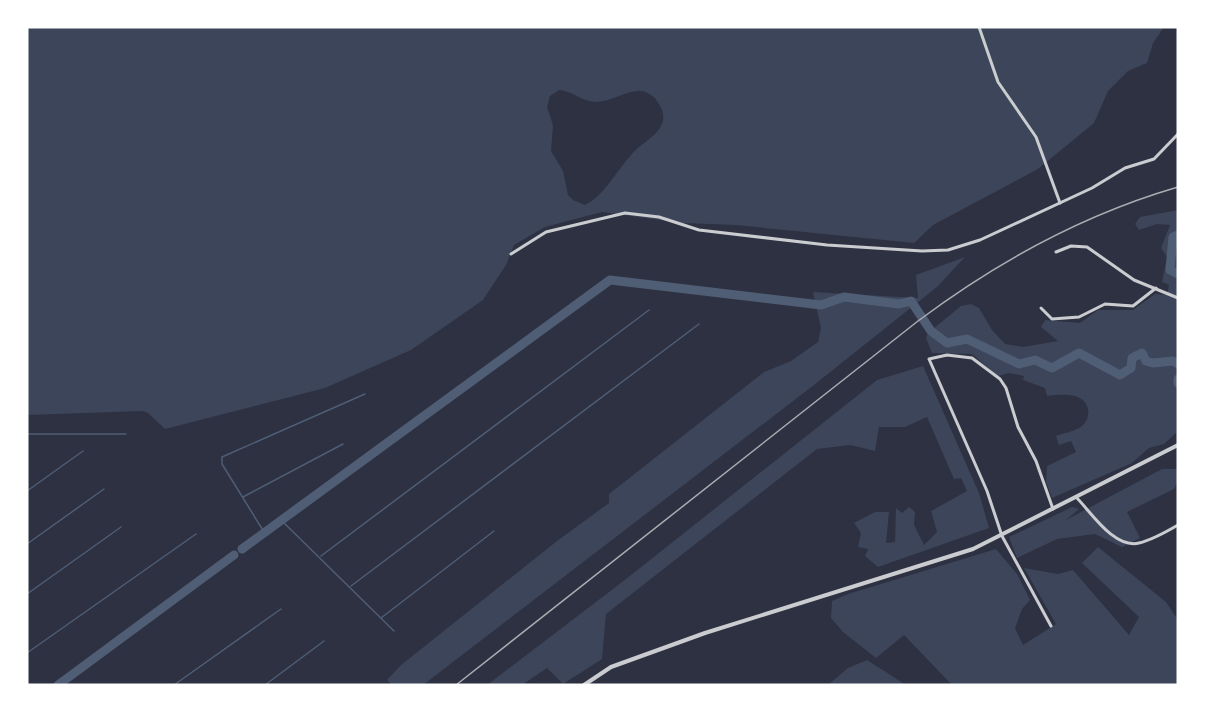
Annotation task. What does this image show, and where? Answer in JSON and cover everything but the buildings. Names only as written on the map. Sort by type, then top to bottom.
[{"type":"street","points":[[978,27],[998,82],[1036,137],[1060,202]]},
{"type":"street","points":[[511,254],[546,232],[625,213],[659,217],[699,230],[828,245],[922,251],[948,250],[980,240],[1125,168],[1154,159],[1178,134]]},
{"type":"street","points":[[1056,252],[1071,246],[1087,247],[1134,280],[1178,298]]},
{"type":"street","points":[[1041,308],[1052,319],[1079,317],[1106,304],[1133,306],[1156,288]]},
{"type":"street","points":[[1051,626],[1002,536],[987,491],[929,359],[947,355],[972,358],[1000,380],[1006,388],[1018,427],[1036,461],[1053,509]]},
{"type":"street","points":[[584,685],[611,667],[705,633],[935,562],[1002,536],[1177,445]]},
{"type":"street","points":[[1076,497],[1113,536],[1123,542],[1137,544],[1178,525]]},
{"type":"shaded area","points":[[27,27],[1164,27],[1153,43],[1147,63],[1128,71],[1108,91],[1094,123],[1038,169],[933,225],[914,243],[736,225],[682,223],[602,212],[545,227],[514,245],[506,265],[483,300],[411,350],[325,388],[165,429],[148,413],[142,411],[27,415]],"holes":[[[559,90],[597,102],[643,91],[655,99],[662,111],[661,126],[631,155],[598,195],[585,205],[568,195],[563,171],[551,151],[553,125],[547,107],[550,96]]]},
{"type":"shaded area","points":[[1178,210],[1176,433],[1164,444],[1149,448],[1132,463],[1052,498],[1046,482],[1047,466],[1076,452],[1071,441],[1059,445],[1056,436],[1083,425],[1088,416],[1085,402],[1072,395],[1047,396],[1045,388],[1023,380],[1024,376],[1009,373],[998,376],[972,354],[932,353],[926,338],[928,333],[961,306],[971,304],[979,308],[992,330],[1005,344],[1023,347],[1058,341],[1041,327],[1045,320],[1080,323],[1098,310],[1133,310],[1155,294],[1167,295],[1169,285],[1162,282],[1167,257],[1161,248],[1170,225],[1157,224],[1139,230],[1135,224],[1140,217]]},
{"type":"shaded area","points":[[965,257],[937,287],[814,385],[423,685],[392,685],[387,680],[401,665],[557,541],[609,503],[609,494],[764,372],[791,361],[818,342],[821,328],[813,292],[918,298],[916,275]]},
{"type":"shaded area","points":[[923,366],[979,493],[989,528],[878,567],[865,556],[868,549],[858,547],[861,533],[854,523],[875,512],[889,512],[886,543],[895,542],[896,508],[902,513],[909,507],[915,512],[914,525],[924,545],[937,532],[931,511],[967,491],[961,478],[954,479],[927,417],[905,427],[879,427],[875,451],[850,445],[817,449],[606,614],[602,659],[563,684],[547,668],[522,685],[487,685],[626,579],[877,380]]},
{"type":"shaded area","points":[[1162,469],[1178,469],[1178,481],[1174,489],[1127,512],[1140,538],[1122,547],[1095,534],[1057,539],[1017,558],[1009,537],[1072,507],[1079,509],[1066,520]]},
{"type":"shaded area","points":[[1098,547],[1166,602],[1178,620],[1178,685],[952,685],[904,635],[876,658],[843,632],[831,618],[832,601],[848,594],[996,549],[1017,574],[1030,600],[1022,609],[1015,628],[1023,645],[1056,624],[1024,568],[1058,574],[1073,570],[1129,635],[1139,617],[1082,563]]},
{"type":"shaded area","points":[[867,660],[906,685],[828,685],[848,668]]},
{"type":"waterway","points":[[1178,235],[1173,237],[1170,270],[1178,274]]},
{"type":"waterway","points":[[242,549],[610,280],[821,305],[844,297],[899,304],[911,301],[931,331],[947,343],[967,339],[1019,364],[1035,360],[1052,368],[1079,353],[1120,375],[1131,368],[1132,358],[1142,353],[1146,361],[1153,363],[1173,361],[1178,364]]},
{"type":"waterway","points":[[321,556],[649,310]]},
{"type":"waterway","points":[[351,586],[699,324]]},
{"type":"waterway","points":[[264,532],[222,464],[222,457],[365,394]]},
{"type":"waterway","points":[[27,434],[126,434]]},
{"type":"waterway","points":[[243,497],[343,444]]},
{"type":"waterway","points":[[27,491],[83,451]]},
{"type":"waterway","points":[[27,544],[104,489]]},
{"type":"waterway","points":[[281,520],[394,631]]},
{"type":"waterway","points":[[27,594],[121,527]]},
{"type":"waterway","points":[[381,618],[494,531]]},
{"type":"waterway","points":[[27,653],[196,534]]},
{"type":"waterway","points":[[58,685],[234,555]]},
{"type":"waterway","points":[[174,685],[281,609]]},
{"type":"waterway","points":[[265,685],[324,641]]},
{"type":"railway","points":[[456,685],[948,299],[1042,242],[1108,211],[1178,187]]}]
